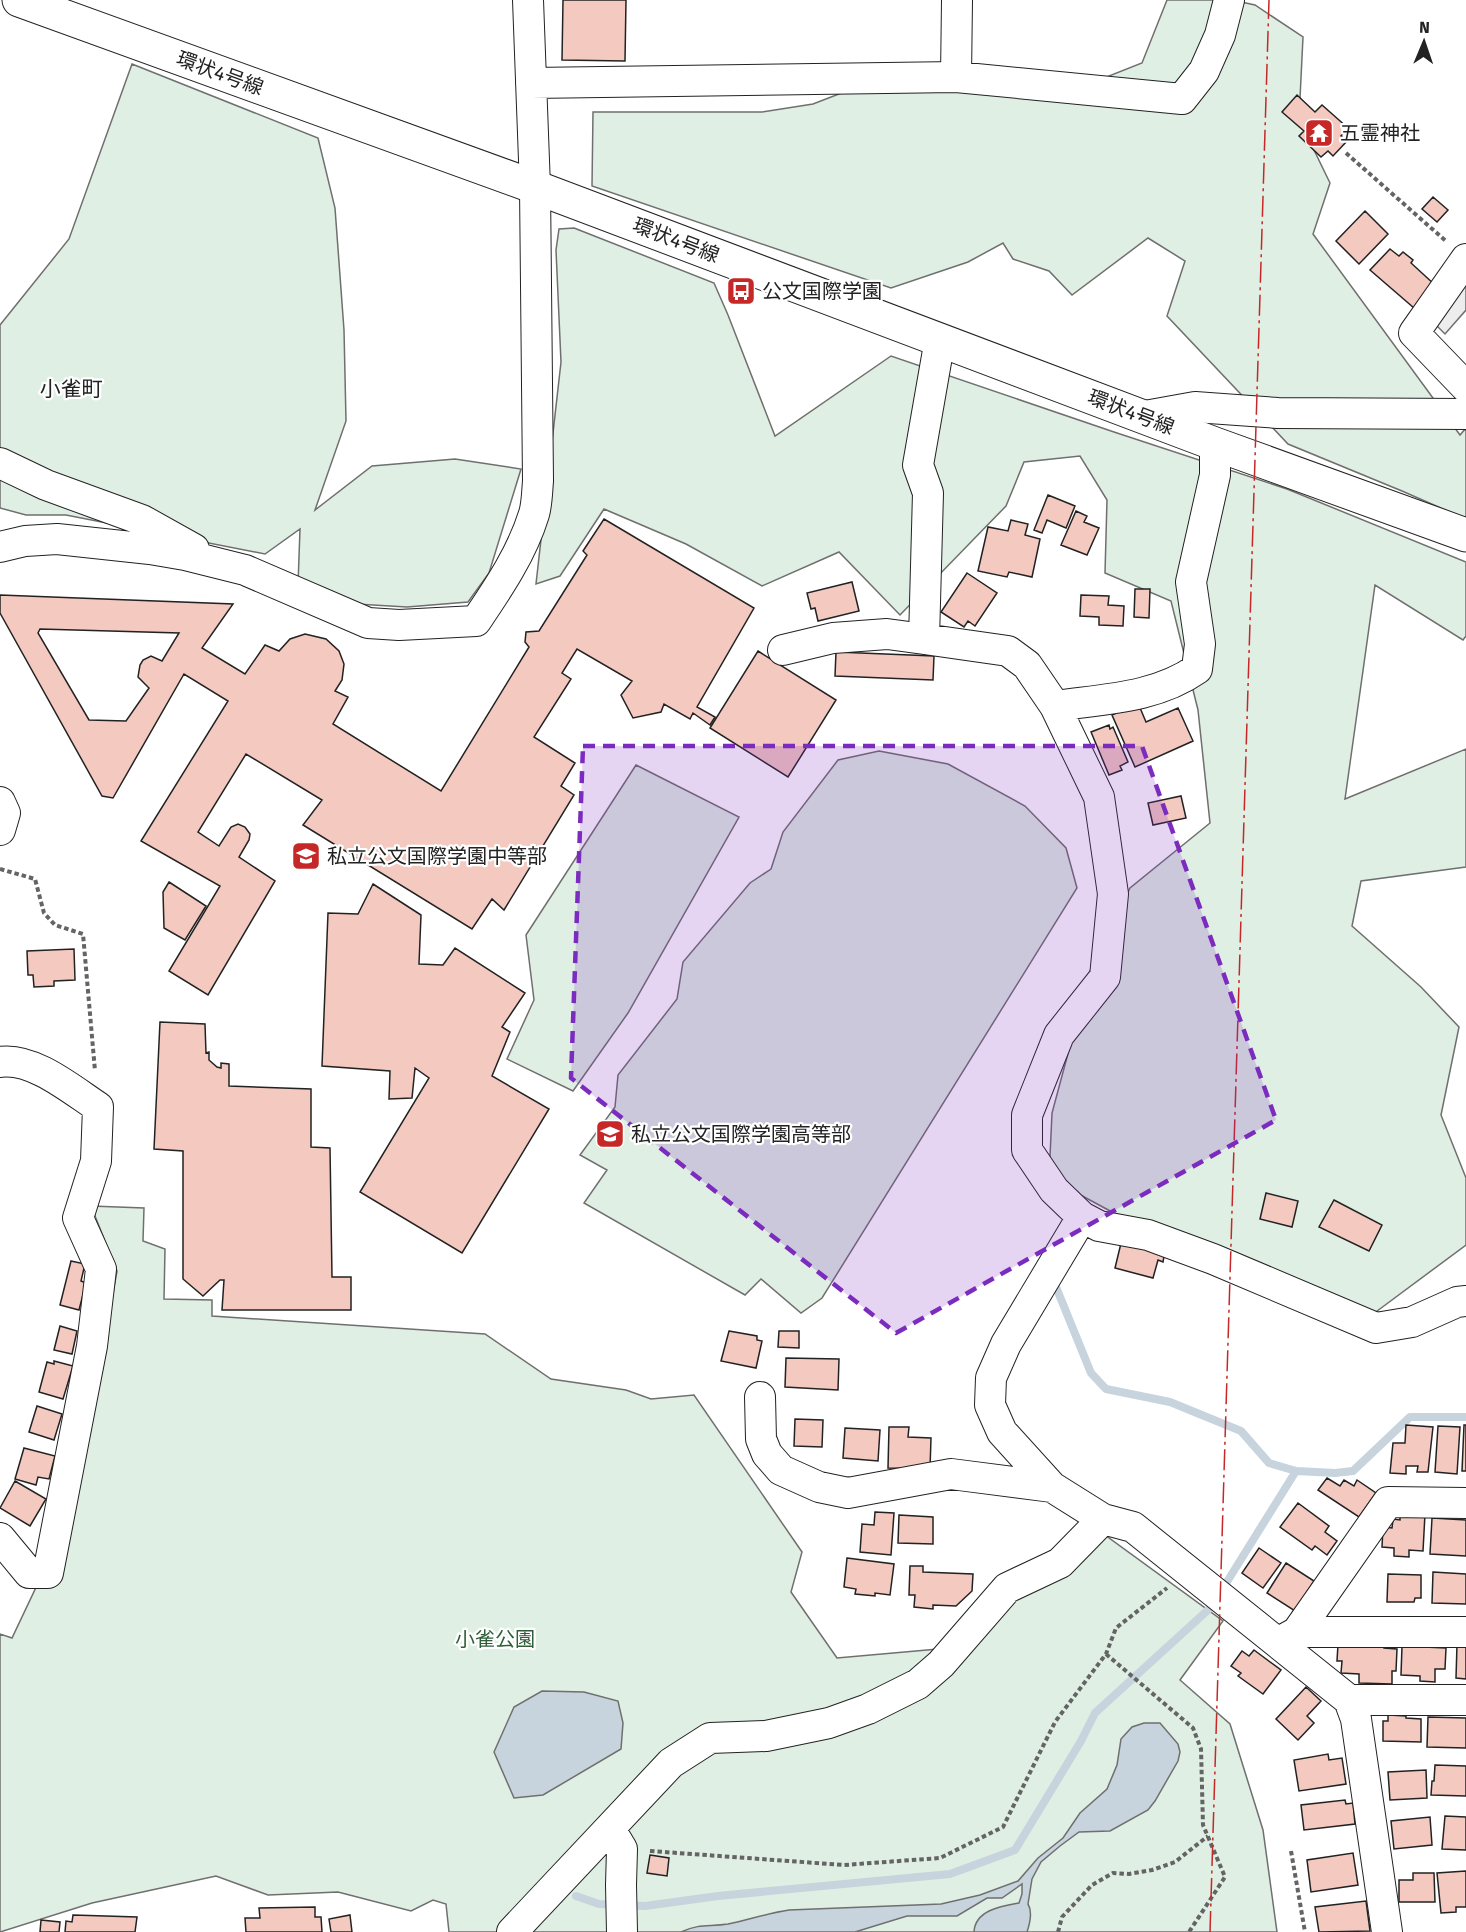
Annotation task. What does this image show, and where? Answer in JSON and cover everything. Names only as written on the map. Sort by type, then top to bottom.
[{"type":"main road","name":"環状4号線","points":[[19,0],[535,187],[1215,444],[1466,535]]},
{"type":"street","points":[[0,547],[26,541],[57,538],[150,549],[245,570],[368,623],[399,625],[476,621],[504,580],[524,540],[535,512],[538,481],[535,187],[528,0]]},
{"type":"street","points":[[956,77],[957,0]]},
{"type":"street","points":[[531,83],[956,77],[1182,99],[1204,70],[1220,35],[1229,0]]},
{"type":"street","points":[[1466,259],[1414,333],[1466,387]]},
{"type":"street","points":[[924,639],[928,493],[918,465],[940,339]]},
{"type":"street","points":[[1145,416],[1195,407],[1278,413],[1466,414]]},
{"type":"street","points":[[1055,706],[1143,694],[1181,681],[1197,669],[1200,644],[1191,582],[1215,475],[1215,444]]},
{"type":"street","points":[[0,463],[46,485],[142,520],[220,563]]},
{"type":"street","points":[[783,650],[833,638],[887,634],[1008,651],[1027,665],[1055,706],[1099,797],[1113,894],[1105,977],[1059,1035],[1027,1115],[1027,1149],[1054,1190],[1082,1217],[1099,1226],[1148,1235],[1214,1259],[1376,1328],[1412,1322],[1456,1302],[1466,1301]]},
{"type":"street","points":[[0,802],[5,813],[0,830]]},
{"type":"street","points":[[0,1062],[9,1060],[24,1063],[62,1082],[98,1107],[96,1161],[78,1218],[101,1269],[92,1346],[48,1573],[29,1574],[0,1538]]},
{"type":"street","points":[[1082,1217],[1006,1344],[991,1378],[990,1405],[1002,1432],[1052,1487],[1103,1519],[1133,1527],[1189,1571],[1288,1637],[1349,1700],[1356,1719],[1387,1932]]},
{"type":"street","points":[[760,1397],[761,1439],[767,1454],[781,1470],[819,1487],[848,1493],[951,1474],[1052,1487]]},
{"type":"street","points":[[1288,1637],[1388,1502],[1466,1503]]},
{"type":"street","points":[[512,1932],[570,1868],[616,1839],[671,1763],[710,1738],[766,1736],[829,1723],[868,1709],[918,1684],[941,1664],[1007,1588],[1060,1563],[1103,1519]]},
{"type":"street","points":[[1288,1637],[1466,1632]]},
{"type":"street","points":[[1349,1700],[1466,1700]]},
{"type":"street","points":[[616,1839],[622,1928]]},
{"type":"path","points":[[1346,153],[1466,259]]},
{"type":"path","points":[[0,868],[35,879],[44,913],[55,925],[83,934],[98,1107]]},
{"type":"path","points":[[616,1839],[844,1865],[940,1858],[1003,1827],[1055,1722],[1106,1654],[1116,1628],[1189,1571]]},
{"type":"path","points":[[1106,1654],[1193,1728],[1201,1749],[1203,1825],[1225,1877],[1189,1932]]},
{"type":"path","points":[[1058,1932],[1062,1917],[1092,1885],[1113,1874],[1152,1870],[1175,1862],[1208,1836]]},
{"type":"path","points":[[1291,1851],[1305,1932]]},
{"type":"highlighted area","points":[[583,746],[1142,746],[1276,1120],[896,1333],[571,1078]]},
{"type":"green space","points":[[1167,0],[1232,0],[1255,5],[1303,37],[1299,119],[1330,183],[1313,234],[1460,435],[1466,428],[1466,519],[1288,444],[1167,316],[1185,261],[1148,238],[1072,295],[1049,271],[1013,259],[1003,243],[968,262],[891,288],[592,186],[593,112],[762,112],[813,104],[888,75],[1056,97],[1142,63]]},
{"type":"green space","points":[[132,64],[318,138],[335,208],[344,330],[346,421],[315,510],[372,466],[455,459],[521,469],[489,573],[468,602],[407,607],[339,603],[298,585],[300,529],[265,554],[66,515],[26,515],[0,508],[0,325],[69,239]]},
{"type":"green space","points":[[574,228],[714,283],[775,436],[891,356],[1287,489],[1466,562],[1466,636],[1463,640],[1375,585],[1345,799],[1466,749],[1466,867],[1361,881],[1352,926],[1421,987],[1459,1027],[1441,1115],[1466,1178],[1466,1245],[1365,1320],[1112,1212],[1049,1178],[1052,1113],[1091,968],[1130,888],[1210,823],[1198,710],[1171,601],[1105,573],[1107,500],[1080,456],[1024,462],[1006,506],[900,615],[839,552],[762,586],[686,544],[604,509],[560,576],[536,584],[561,362],[556,250],[559,229]]},
{"type":"green space","points":[[879,751],[948,764],[1025,806],[1066,848],[1077,888],[822,1298],[801,1313],[761,1279],[745,1295],[584,1203],[607,1170],[580,1155],[615,1107],[618,1075],[677,999],[683,962],[750,883],[771,869],[783,832],[838,760]]},
{"type":"green space","points":[[636,765],[739,817],[628,1013],[573,1091],[507,1059],[534,1000],[526,935]]},
{"type":"green space","name":"小雀公園","points":[[91,1206],[144,1208],[143,1241],[165,1249],[164,1299],[212,1300],[212,1316],[485,1334],[551,1379],[626,1390],[651,1399],[694,1395],[802,1552],[791,1592],[837,1658],[972,1646],[1019,1593],[1098,1530],[1223,1621],[1180,1680],[1230,1724],[1263,1830],[1277,1932],[449,1932],[446,1904],[433,1900],[411,1911],[338,1892],[268,1895],[216,1876],[92,1903],[0,1932],[0,1634],[12,1638],[75,1505],[117,1271]]},
{"type":"shaded area","points":[[1466,284],[1466,310],[1445,334],[1436,325]]},
{"type":"shaded area","points":[[542,1691],[584,1692],[618,1701],[623,1723],[621,1749],[543,1795],[514,1798],[494,1752],[514,1707]]},
{"type":"shaded area","points":[[1144,1723],[1160,1723],[1178,1744],[1180,1752],[1178,1761],[1148,1810],[1110,1831],[1079,1832],[1041,1862],[1032,1879],[1028,1904],[1031,1918],[1027,1932],[974,1932],[979,1919],[990,1910],[1019,1903],[1022,1884],[1002,1898],[987,1898],[957,1916],[907,1916],[855,1932],[681,1932],[694,1927],[728,1924],[789,1910],[941,1904],[980,1895],[1018,1881],[1038,1858],[1063,1838],[1080,1813],[1107,1789],[1117,1765],[1121,1739],[1132,1727]]},
{"type":"building","points":[[563,0],[626,0],[625,61],[562,60]]},
{"type":"building","points":[[1297,95],[1315,112],[1322,105],[1348,128],[1341,136],[1347,141],[1333,156],[1328,151],[1321,157],[1299,136],[1304,131],[1282,112]]},
{"type":"building","points":[[1433,197],[1448,210],[1437,222],[1422,209]]},
{"type":"building","points":[[1365,211],[1388,234],[1359,264],[1336,241]]},
{"type":"building","points":[[1390,249],[1399,256],[1403,252],[1413,260],[1411,263],[1435,285],[1414,308],[1370,270]]},
{"type":"building","points":[[1048,495],[1075,506],[1066,528],[1047,520],[1042,533],[1034,530]]},
{"type":"building","points":[[1076,511],[1087,516],[1084,522],[1099,528],[1087,555],[1061,545]]},
{"type":"building","points":[[604,519],[754,608],[697,707],[715,717],[710,725],[693,713],[690,719],[664,704],[661,712],[633,718],[621,695],[632,681],[577,649],[562,673],[571,679],[534,737],[575,763],[561,786],[574,795],[504,910],[492,899],[472,929],[303,825],[322,800],[246,754],[198,832],[219,846],[231,827],[238,824],[245,827],[250,834],[249,840],[239,857],[275,881],[208,995],[169,971],[220,886],[141,841],[228,701],[184,674],[113,798],[102,796],[0,613],[0,595],[233,604],[202,648],[245,674],[265,645],[279,651],[290,639],[305,634],[326,639],[339,651],[344,664],[342,680],[335,691],[348,697],[333,724],[441,791],[529,647],[525,642],[526,632],[539,631],[587,555],[583,551]],"holes":[[[40,629],[179,633],[162,661],[151,656],[143,660],[138,677],[149,688],[126,721],[89,720],[38,633]]]},
{"type":"building","points":[[1011,520],[1028,524],[1025,535],[1040,539],[1032,577],[1009,572],[1007,577],[978,571],[988,527],[1008,531]]},
{"type":"building","points":[[967,573],[997,593],[975,626],[968,621],[964,627],[941,612]]},
{"type":"building","points":[[852,582],[859,611],[818,621],[815,608],[811,609],[807,593]]},
{"type":"building","points":[[1135,589],[1150,589],[1149,618],[1134,617]]},
{"type":"building","points":[[1081,595],[1109,596],[1108,605],[1124,606],[1123,626],[1099,625],[1099,617],[1080,616]]},
{"type":"building","points":[[758,651],[836,700],[788,777],[710,728]]},
{"type":"building","points":[[836,652],[934,656],[933,680],[835,676]]},
{"type":"building","points":[[1138,703],[1146,722],[1178,708],[1193,741],[1135,767],[1112,715]]},
{"type":"building","points":[[1109,725],[1110,729],[1113,727],[1128,762],[1120,766],[1122,770],[1109,775],[1091,732]]},
{"type":"building","points":[[1181,796],[1186,818],[1153,825],[1148,803]]},
{"type":"building","points":[[169,882],[206,906],[185,940],[164,928],[163,892]]},
{"type":"building","points":[[373,884],[421,915],[419,964],[443,965],[455,948],[525,993],[502,1027],[510,1032],[492,1076],[549,1109],[462,1253],[360,1192],[429,1078],[415,1068],[412,1098],[389,1099],[390,1071],[322,1066],[328,913],[358,914]]},
{"type":"building","points":[[74,949],[75,980],[54,981],[54,986],[34,987],[33,975],[28,975],[27,951]]},
{"type":"building","points":[[160,1022],[205,1024],[206,1053],[209,1052],[209,1060],[217,1067],[221,1068],[221,1063],[229,1064],[229,1086],[311,1089],[311,1147],[330,1148],[332,1277],[351,1277],[351,1310],[222,1310],[224,1280],[220,1280],[203,1296],[183,1279],[183,1151],[154,1149]]},
{"type":"building","points":[[1266,1193],[1298,1201],[1292,1227],[1260,1219]]},
{"type":"building","points":[[1334,1200],[1382,1225],[1369,1251],[1319,1227]]},
{"type":"building","points":[[1122,1239],[1165,1251],[1163,1262],[1158,1260],[1153,1278],[1115,1268]]},
{"type":"building","points":[[71,1261],[85,1264],[81,1281],[86,1283],[79,1310],[60,1305]]},
{"type":"building","points":[[60,1326],[77,1331],[72,1354],[54,1350]]},
{"type":"building","points":[[729,1331],[757,1336],[757,1340],[762,1341],[756,1368],[721,1361]]},
{"type":"building","points":[[779,1331],[799,1331],[799,1348],[778,1347]]},
{"type":"building","points":[[786,1358],[839,1359],[838,1390],[785,1387]]},
{"type":"building","points":[[54,1361],[73,1366],[63,1399],[39,1392],[47,1362],[54,1364]]},
{"type":"building","points":[[37,1406],[62,1414],[54,1440],[29,1432]]},
{"type":"building","points":[[795,1419],[823,1420],[822,1447],[794,1446]]},
{"type":"building","points":[[1406,1425],[1433,1427],[1428,1472],[1417,1472],[1418,1466],[1406,1466],[1406,1474],[1390,1473],[1393,1443],[1405,1443]]},
{"type":"building","points":[[1464,1425],[1466,1425],[1466,1471],[1462,1471]]},
{"type":"building","points":[[1438,1426],[1460,1427],[1457,1474],[1435,1472]]},
{"type":"building","points":[[889,1427],[909,1427],[908,1437],[931,1438],[930,1469],[888,1468]]},
{"type":"building","points":[[845,1428],[880,1430],[878,1461],[843,1458]]},
{"type":"building","points":[[24,1448],[55,1456],[49,1479],[38,1477],[36,1485],[15,1479]]},
{"type":"building","points":[[1327,1478],[1340,1486],[1344,1480],[1354,1486],[1357,1480],[1376,1493],[1359,1517],[1318,1490]]},
{"type":"building","points":[[15,1481],[46,1499],[30,1526],[0,1508]]},
{"type":"building","points":[[1298,1503],[1329,1526],[1325,1532],[1337,1541],[1327,1555],[1315,1546],[1312,1550],[1280,1527]]},
{"type":"building","points":[[875,1512],[894,1513],[891,1555],[860,1552],[862,1524],[874,1525]]},
{"type":"building","points":[[1400,1513],[1425,1514],[1423,1551],[1409,1550],[1409,1557],[1394,1556],[1394,1548],[1382,1547],[1383,1527],[1392,1528],[1393,1519],[1400,1520]]},
{"type":"building","points":[[899,1515],[933,1517],[933,1544],[898,1543]]},
{"type":"building","points":[[1432,1518],[1466,1520],[1466,1556],[1430,1554]]},
{"type":"building","points":[[1259,1548],[1281,1563],[1263,1588],[1242,1573]]},
{"type":"building","points":[[847,1558],[894,1564],[890,1595],[855,1594],[856,1589],[844,1587]]},
{"type":"building","points":[[1286,1563],[1314,1581],[1295,1611],[1267,1593]]},
{"type":"building","points":[[910,1566],[923,1566],[923,1572],[973,1574],[972,1591],[956,1606],[933,1605],[933,1609],[914,1607],[915,1595],[909,1595]]},
{"type":"building","points":[[1433,1572],[1466,1574],[1466,1604],[1432,1603]]},
{"type":"building","points":[[1388,1574],[1421,1575],[1421,1598],[1415,1598],[1414,1602],[1387,1602]]},
{"type":"building","points":[[1338,1644],[1384,1646],[1384,1648],[1397,1649],[1396,1671],[1392,1671],[1392,1684],[1359,1683],[1359,1674],[1341,1673],[1342,1661],[1337,1661]]},
{"type":"building","points":[[1457,1644],[1466,1645],[1466,1679],[1456,1678]]},
{"type":"building","points":[[1402,1646],[1446,1648],[1445,1669],[1435,1669],[1435,1682],[1420,1681],[1420,1676],[1401,1675]]},
{"type":"building","points":[[1254,1650],[1281,1670],[1263,1694],[1238,1676],[1241,1673],[1231,1666],[1242,1651],[1249,1656]]},
{"type":"building","points":[[1306,1687],[1321,1701],[1307,1716],[1314,1723],[1298,1740],[1276,1719]]},
{"type":"building","points":[[1388,1715],[1421,1719],[1421,1742],[1383,1741],[1383,1721],[1388,1721]]},
{"type":"building","points":[[1428,1717],[1466,1718],[1466,1748],[1427,1747]]},
{"type":"building","points":[[1328,1754],[1329,1760],[1342,1758],[1346,1784],[1299,1791],[1294,1760]]},
{"type":"building","points":[[1435,1765],[1466,1766],[1466,1796],[1431,1795]]},
{"type":"building","points":[[1426,1770],[1427,1798],[1390,1800],[1388,1772]]},
{"type":"building","points":[[1345,1800],[1346,1804],[1353,1803],[1355,1824],[1304,1830],[1301,1805]]},
{"type":"building","points":[[1445,1816],[1466,1817],[1466,1850],[1442,1849]]},
{"type":"building","points":[[1430,1817],[1432,1845],[1394,1849],[1391,1821]]},
{"type":"building","points":[[1353,1853],[1358,1885],[1311,1892],[1307,1860]]},
{"type":"building","points":[[650,1855],[669,1858],[667,1876],[647,1873]]},
{"type":"building","points":[[1466,1871],[1466,1907],[1456,1907],[1456,1912],[1441,1913],[1437,1873]]},
{"type":"building","points":[[1413,1873],[1434,1873],[1435,1902],[1399,1902],[1399,1880],[1413,1880]]},
{"type":"building","points":[[1366,1901],[1370,1931],[1319,1932],[1315,1907]]},
{"type":"building","points":[[315,1907],[315,1917],[321,1917],[322,1932],[246,1932],[245,1918],[260,1918],[259,1908]]},
{"type":"building","points":[[73,1915],[137,1917],[135,1932],[65,1932],[66,1921],[72,1922]]},
{"type":"building","points":[[350,1915],[352,1932],[331,1932],[329,1919]]},
{"type":"building","points":[[41,1920],[60,1922],[59,1932],[40,1932]]},
{"type":"waterway","points":[[1056,1287],[1091,1373],[1106,1389],[1170,1402],[1241,1431],[1269,1463],[1296,1471],[1335,1473],[1353,1471],[1410,1417],[1466,1417]]},
{"type":"waterway","points":[[1225,1585],[1296,1471]]},
{"type":"waterway","points":[[576,1896],[599,1904],[645,1906],[718,1896],[950,1874],[1015,1850],[1081,1741],[1095,1713],[1209,1609]]},
{"type":"power","points":[[1210,1932],[1269,0]]},
{"type":"place","name":"五霊神社","points":[[1319,133]]},
{"type":"place","name":"公文国際学園","points":[[741,291]]},
{"type":"place","name":"私立公文国際学園中等部","points":[[306,856]]},
{"type":"place","name":"私立公文国際学園高等部","points":[[610,1134]]},
{"type":"district","name":"小雀町","points":[[71,389]]}]
